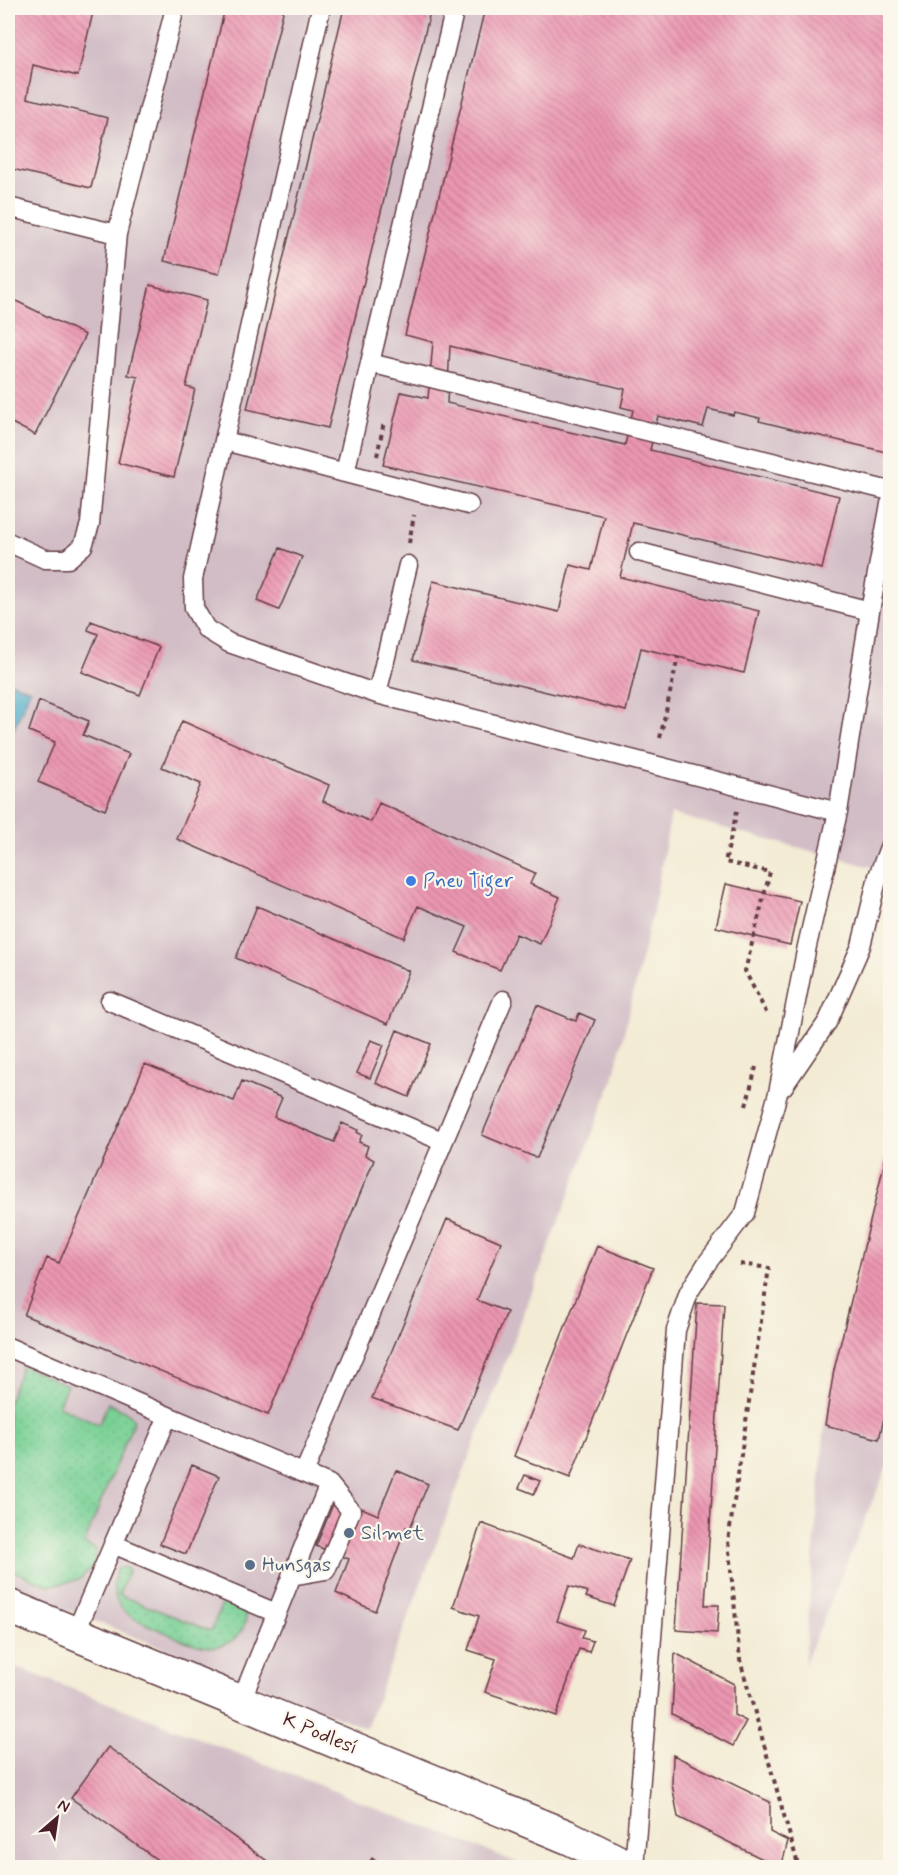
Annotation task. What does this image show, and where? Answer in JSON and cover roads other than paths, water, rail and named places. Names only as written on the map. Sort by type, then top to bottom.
[{"type":"street","name":"K Podlesí","points":[[8,1606],[570,1838],[632,1868]]},
{"type":"lane","points":[[8,542],[45,559],[68,559],[83,546],[90,524],[117,234],[175,8]]},
{"type":"lane","points":[[321,8],[193,579],[194,608],[206,629],[229,643],[377,694],[838,812]]},
{"type":"lane","points":[[345,473],[455,8]]},
{"type":"lane","points":[[8,207],[117,234]]},
{"type":"lane","points":[[370,363],[891,491]]},
{"type":"lane","points":[[225,441],[469,505]]},
{"type":"lane","points":[[632,1868],[676,1330],[689,1292],[707,1263],[745,1213],[778,1093],[807,946],[838,812],[870,611],[891,504]]},
{"type":"lane","points":[[639,552],[870,611]]},
{"type":"lane","points":[[377,694],[408,565]]},
{"type":"lane","points":[[778,1093],[828,1021],[861,946],[878,876],[891,845]]},
{"type":"lane","points":[[304,1473],[503,1000]]},
{"type":"lane","points":[[110,1001],[442,1141]]},
{"type":"lane","points":[[8,1347],[329,1484],[351,1511],[326,1570],[291,1576]]},
{"type":"lane","points":[[75,1634],[168,1416]]},
{"type":"lane","points":[[241,1701],[329,1484]]},
{"type":"lane","points":[[113,1544],[276,1613]]},
{"type":"water","points":[[8,681],[30,690],[10,738],[8,737]]},
{"type":"place","name":"Pneu Tiger","points":[[411,881]]},
{"type":"place","name":"Silmet","points":[[349,1533]]},
{"type":"place","name":"Hunsgas","points":[[250,1565]]}]
